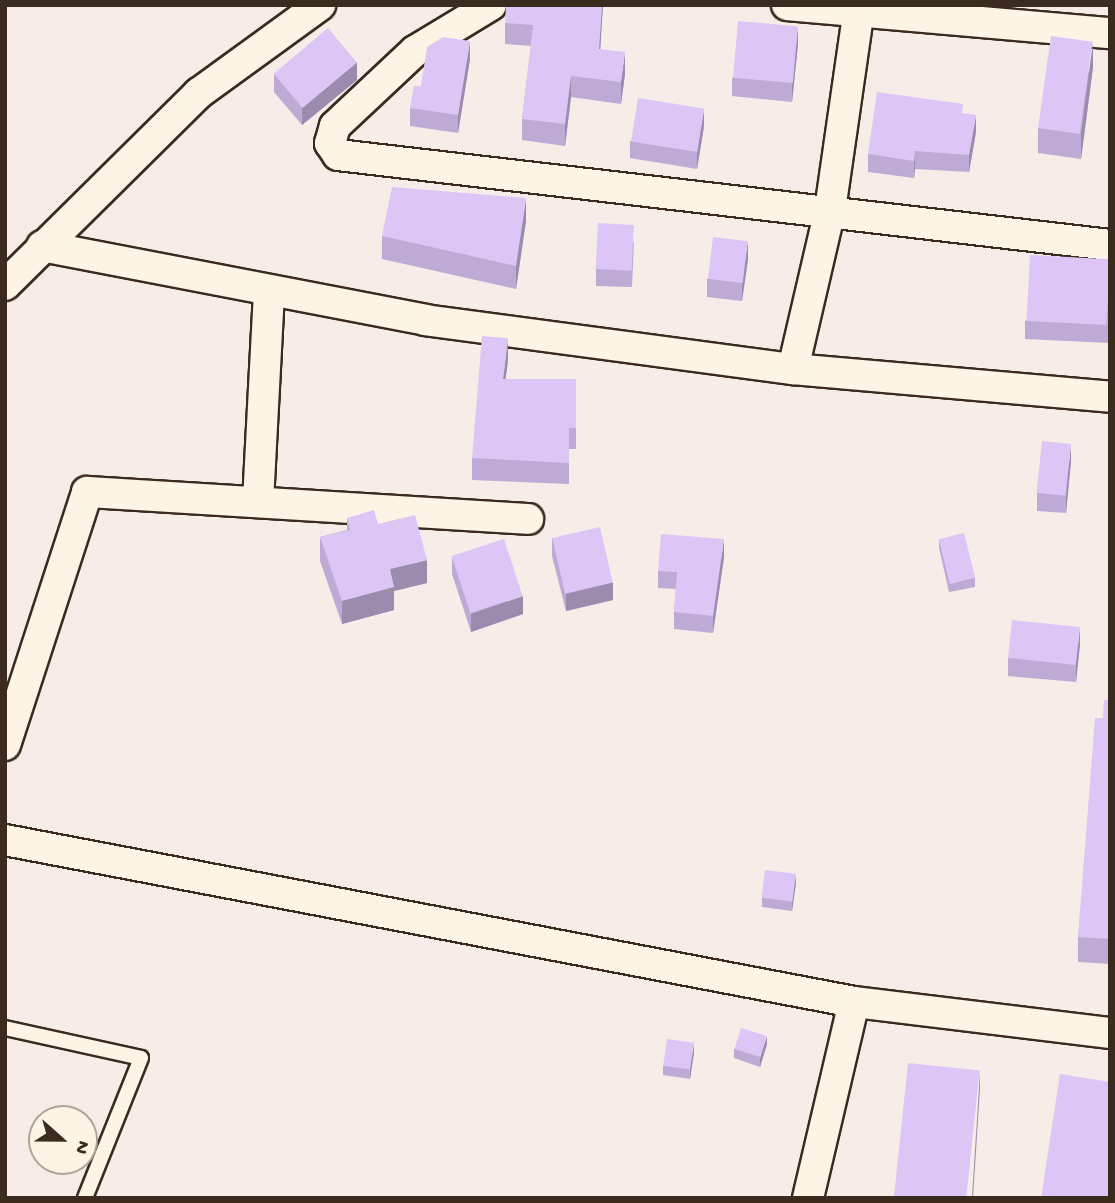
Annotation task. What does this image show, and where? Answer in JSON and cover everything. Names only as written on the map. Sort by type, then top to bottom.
[{"type":"street","points":[[5,285],[199,93],[320,5]]},
{"type":"street","points":[[491,5],[415,51],[335,126],[330,143],[338,155],[830,210],[1110,245]]},
{"type":"street","points":[[787,5],[858,16],[1110,33]]},
{"type":"street","points":[[793,369],[830,210],[858,16]]},
{"type":"street","points":[[42,246],[269,292],[425,320],[793,369],[1110,397]]},
{"type":"street","points":[[258,502],[269,292]]},
{"type":"street","points":[[5,745],[87,492],[528,519]]},
{"type":"street","points":[[5,840],[854,1002],[1110,1033]]},
{"type":"street","points":[[808,1198],[854,1002]]},
{"type":"lane","points":[[5,1028],[141,1058],[85,1198]]},
{"type":"building","points":[[506,5],[602,5],[599,49],[625,52],[621,82],[571,76],[565,124],[522,119],[533,25],[505,23]]},
{"type":"building","points":[[738,21],[798,26],[793,83],[733,78]]},
{"type":"building","points":[[328,28],[357,62],[303,108],[274,74]]},
{"type":"building","points":[[1051,36],[1093,42],[1080,134],[1038,128]]},
{"type":"building","points":[[443,37],[470,41],[458,115],[410,108],[414,86],[421,86],[427,47]]},
{"type":"building","points":[[877,92],[963,104],[962,113],[976,115],[969,155],[915,151],[914,161],[868,154]]},
{"type":"building","points":[[638,98],[704,108],[697,152],[631,141]]},
{"type":"building","points":[[392,187],[526,198],[516,266],[382,236]]},
{"type":"building","points":[[598,223],[634,225],[632,271],[596,269]]},
{"type":"building","points":[[713,237],[748,241],[743,283],[708,279]]},
{"type":"building","points":[[1030,255],[1110,259],[1106,325],[1027,321]]},
{"type":"building","points":[[482,336],[508,338],[503,379],[576,379],[576,428],[569,428],[569,463],[472,458]]},
{"type":"building","points":[[1042,441],[1071,444],[1065,496],[1037,493]]},
{"type":"building","points":[[374,510],[378,524],[415,515],[427,560],[390,569],[394,587],[342,601],[320,537],[350,530],[347,518]]},
{"type":"building","points":[[600,527],[613,583],[565,594],[552,538]]},
{"type":"building","points":[[964,533],[975,578],[950,584],[939,539]]},
{"type":"building","points":[[661,534],[724,539],[713,616],[674,612],[677,572],[658,571]]},
{"type":"building","points":[[504,539],[523,596],[470,613],[452,556]]},
{"type":"building","points":[[1012,620],[1080,627],[1076,665],[1008,658]]},
{"type":"building","points":[[1104,700],[1110,700],[1110,939],[1078,937],[1095,718],[1103,718]]},
{"type":"building","points":[[765,870],[796,874],[792,902],[762,898]]},
{"type":"building","points":[[741,1028],[767,1036],[760,1057],[735,1049]]},
{"type":"building","points":[[667,1039],[694,1043],[690,1069],[663,1066]]},
{"type":"building","points":[[908,1063],[980,1071],[966,1198],[894,1198]]},
{"type":"building","points":[[1060,1074],[1110,1082],[1110,1198],[1041,1198]]}]
